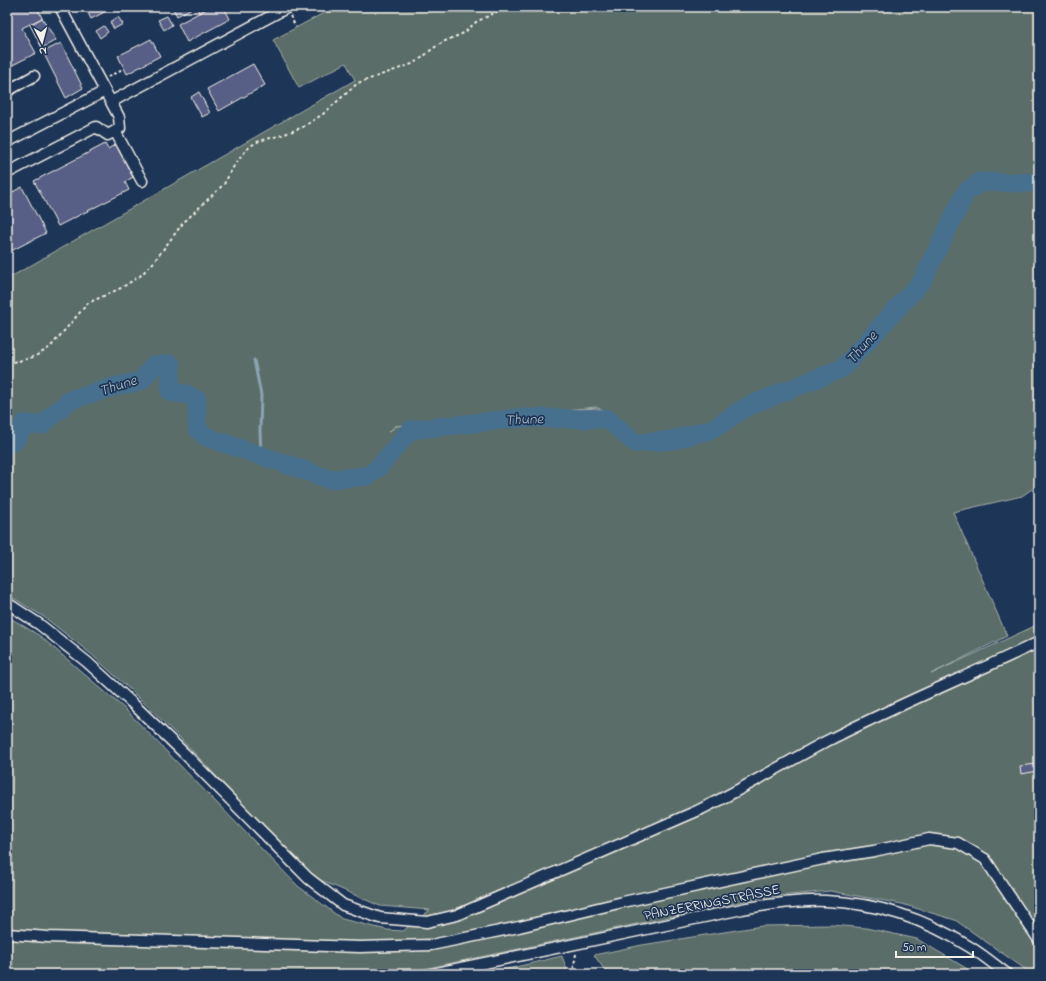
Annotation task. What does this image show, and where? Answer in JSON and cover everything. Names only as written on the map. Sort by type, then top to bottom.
[{"type":"street","points":[[7,173],[96,127],[108,135],[120,128],[118,117],[111,102],[60,7]]},
{"type":"street","points":[[111,102],[288,7]]},
{"type":"street","points":[[7,91],[34,76]]},
{"type":"street","points":[[7,142],[105,91]]},
{"type":"street","points":[[115,131],[142,180]]},
{"type":"street","points":[[7,603],[39,624],[87,662],[184,753],[308,878],[343,904],[380,918],[427,922],[457,915],[697,811],[731,795],[831,739],[1039,642]]},
{"type":"street","points":[[7,934],[48,937],[360,947],[431,945],[519,927],[623,902],[808,862],[874,851],[929,839],[958,843],[985,859],[1039,940]]},
{"type":"street","name":"PANZERRINGSTRASSE","points":[[432,974],[747,908],[783,903],[825,901],[853,903],[880,908],[928,924],[971,947],[1007,974]]},
{"type":"path","points":[[7,362],[16,362],[46,351],[88,303],[121,288],[140,276],[153,263],[182,223],[224,184],[234,166],[246,150],[252,145],[259,141],[282,135],[303,127],[323,114],[358,83],[412,64],[445,41],[464,33],[476,22],[507,7]]},
{"type":"path","points":[[100,82],[124,68]]},
{"type":"path","points":[[571,974],[573,971],[578,943]]},
{"type":"green space","points":[[335,7],[1039,7],[1039,484],[1022,496],[953,512],[1007,636],[931,674],[1039,624],[1039,974],[1032,974],[955,920],[902,904],[830,891],[759,898],[400,974],[7,974],[7,616],[40,636],[125,709],[298,886],[342,919],[387,930],[403,931],[430,910],[380,906],[311,876],[180,738],[136,695],[91,654],[44,617],[7,594],[7,279],[355,80],[346,63],[299,88],[273,40]],"holes":[[[596,407],[617,417],[595,408],[396,426],[389,432],[395,426]]]},
{"type":"green space","points":[[832,925],[866,928],[917,939],[976,974],[621,974],[604,969],[594,955],[642,945],[762,926]]},
{"type":"green space","points":[[562,956],[567,970],[564,974],[486,974]]},
{"type":"building","points":[[13,7],[37,7],[42,18],[22,28],[36,53],[7,68],[7,10]]},
{"type":"building","points":[[85,7],[114,7],[91,19]]},
{"type":"building","points":[[172,7],[194,7],[177,16]]},
{"type":"building","points":[[197,7],[203,7],[204,10],[199,13]]},
{"type":"building","points":[[210,7],[224,7],[230,19],[187,42],[178,24]]},
{"type":"building","points":[[167,16],[172,25],[164,30],[158,20]]},
{"type":"building","points":[[118,17],[123,24],[114,29],[110,22]]},
{"type":"building","points":[[42,18],[56,40],[42,48],[30,25]]},
{"type":"building","points":[[104,26],[108,32],[100,38],[96,31]]},
{"type":"building","points":[[151,39],[160,56],[127,74],[118,56]]},
{"type":"building","points":[[61,43],[83,88],[66,98],[43,52]]},
{"type":"building","points":[[253,64],[265,85],[219,111],[207,89]]},
{"type":"building","points":[[199,92],[210,113],[202,117],[191,97]]},
{"type":"building","points":[[105,144],[108,149],[116,144],[133,177],[125,182],[129,190],[58,226],[34,181]]},
{"type":"building","points":[[22,187],[46,233],[7,253],[7,195]]},
{"type":"building","points":[[1037,764],[1038,771],[1021,774],[1020,766]]},
{"type":"waterway","name":"Thune","points":[[7,444],[15,441],[24,424],[42,425],[70,400],[117,386],[141,381],[154,365],[171,364],[170,392],[187,394],[197,400],[197,428],[206,437],[328,479],[368,476],[379,467],[410,430],[519,418],[608,419],[635,443],[672,440],[713,429],[746,407],[843,368],[922,281],[966,192],[980,182],[1039,183]]},
{"type":"waterway","points":[[254,360],[261,395],[261,455]]}]
